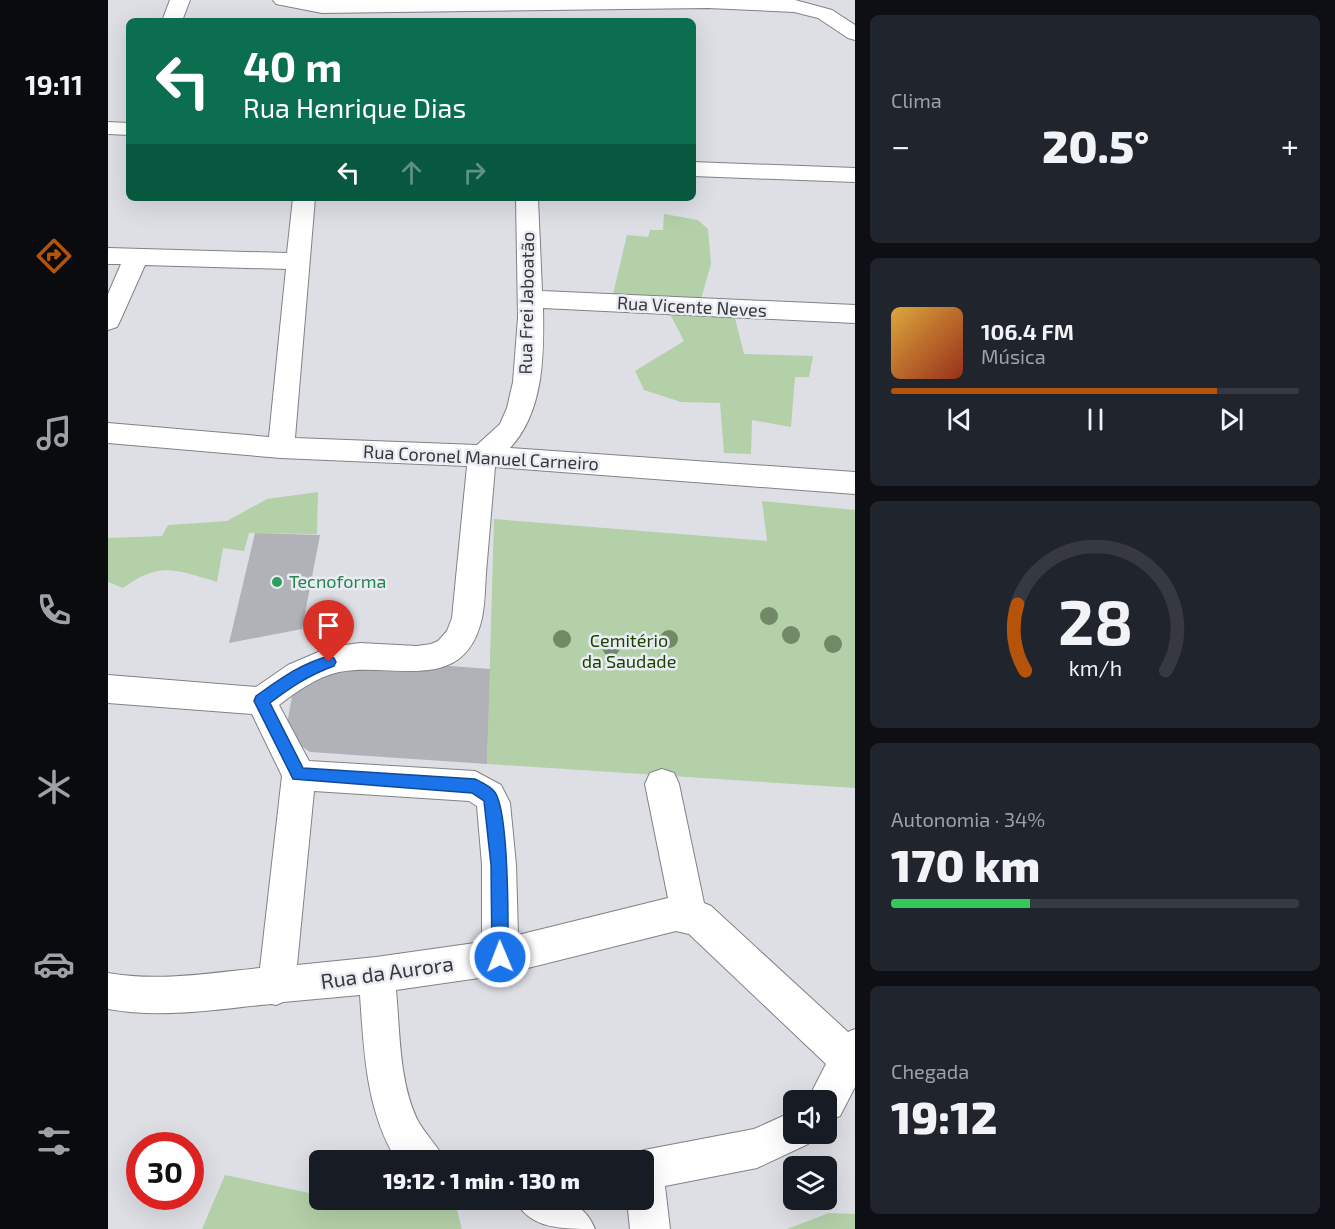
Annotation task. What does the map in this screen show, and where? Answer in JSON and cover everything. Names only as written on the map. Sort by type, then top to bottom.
[{"type":"street","points":[[173,18],[180,0]]},
{"type":"street","points":[[283,0],[322,9],[512,8],[669,11],[707,1],[793,3],[825,14],[855,34]]},
{"type":"street","points":[[108,128],[126,129]]},
{"type":"street","points":[[696,164],[855,175]]},
{"type":"street","points":[[281,448],[304,201]]},
{"type":"street","name":"Rua Frei Jaboatão","points":[[482,456],[512,428],[519,412],[529,363],[527,201]]},
{"type":"street","points":[[108,256],[299,261]]},
{"type":"street","points":[[108,321],[137,256]]},
{"type":"street","name":"Rua Vicente Neves","points":[[529,299],[855,314]]},
{"type":"street","name":"Rua Coronel Manuel Carneiro","points":[[108,433],[281,448],[482,456],[855,483]]},
{"type":"street","points":[[108,689],[261,701],[292,678],[314,666],[344,658],[423,659],[443,654],[459,643],[465,631],[482,456]]},
{"type":"street","points":[[261,701],[299,775],[276,987]]},
{"type":"street","points":[[299,775],[475,786],[489,796],[493,803],[499,865],[500,957]]},
{"type":"street","points":[[662,784],[689,916],[698,918],[853,1058],[833,1090]]},
{"type":"street","name":"Rua da Aurora","points":[[108,991],[135,996],[163,996],[276,987],[376,975],[500,957],[648,919],[676,914],[689,916]]},
{"type":"street","points":[[376,975],[388,1081],[394,1112],[404,1138],[415,1150]]},
{"type":"street","points":[[654,1168],[757,1148],[783,1135]]},
{"type":"street","points":[[549,1210],[574,1229]]},
{"type":"street","points":[[648,1210],[650,1229]]},
{"type":"green space","points":[[664,214],[698,220],[708,229],[711,264],[701,299],[612,298],[627,235],[648,237],[650,230],[663,230]]},
{"type":"green space","points":[[670,314],[734,314],[744,354],[813,356],[809,377],[795,377],[791,427],[752,420],[751,454],[724,453],[720,403],[681,402],[644,390],[635,371],[684,341]]},
{"type":"green space","points":[[318,492],[317,534],[249,533],[244,551],[223,548],[217,582],[168,570],[148,574],[123,588],[108,582],[108,538],[162,536],[168,525],[227,521],[267,499]]},
{"type":"green space","name":"Cemitério da Saudade","points":[[762,501],[855,510],[855,788],[487,764],[494,519],[767,541]]},
{"type":"green space","points":[[225,1175],[309,1193],[309,1210],[457,1210],[462,1229],[202,1229]]},
{"type":"green space","points":[[829,1213],[855,1214],[855,1229],[787,1229]]},
{"type":"building","name":"Tecnoforma","points":[[255,533],[320,535],[302,629],[229,643]]},
{"type":"building","points":[[437,665],[490,669],[487,764],[310,752],[285,735],[293,691],[321,667]]},
{"type":"place","name":"Tecnoforma","points":[[277,582]]},
{"type":"route","points":[[329,662],[314,666],[292,678],[261,701],[299,775],[475,786],[489,796],[493,803],[499,865],[500,957]]}]
